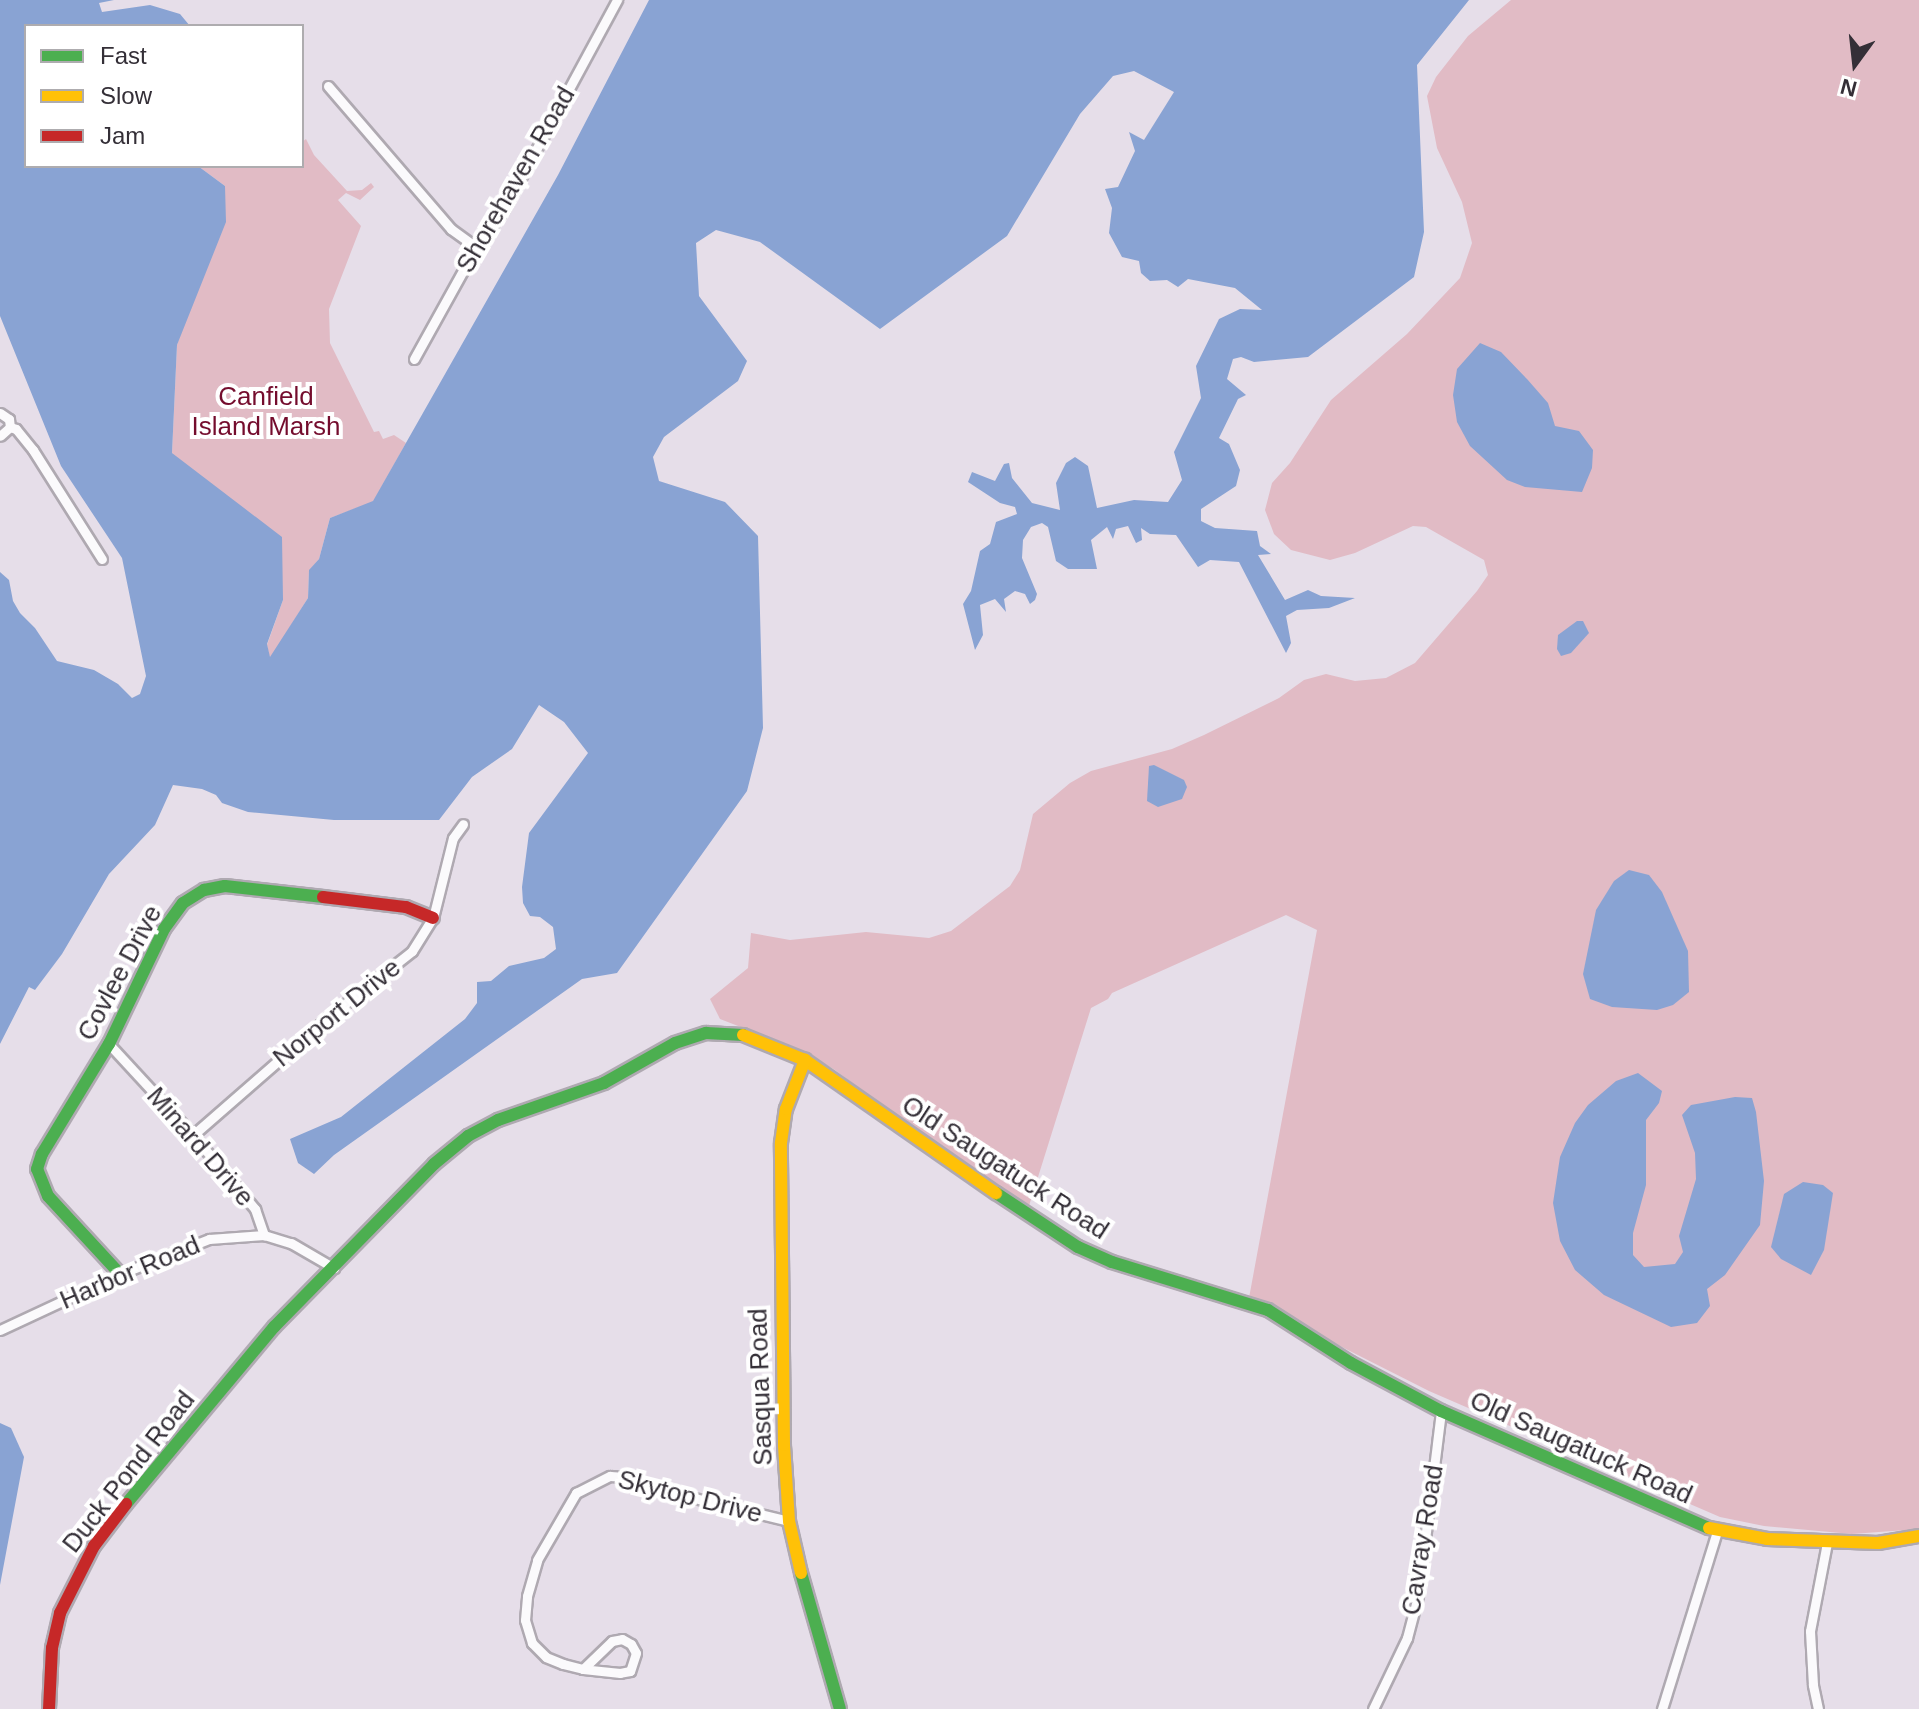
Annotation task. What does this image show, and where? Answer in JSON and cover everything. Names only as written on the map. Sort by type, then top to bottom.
[{"type":"street","name":"Shorehaven Road","points":[[414,359],[476,247],[504,209],[617,0]]},
{"type":"street","points":[[328,86],[451,229],[476,247]]},
{"type":"street","points":[[0,413],[9,419],[10,427]]},
{"type":"street","points":[[0,436],[10,427]]},
{"type":"street","points":[[10,427],[21,434],[33,450],[102,559]]},
{"type":"street","name":"Norport Drive","points":[[193,1135],[327,1018],[397,967],[412,951],[433,918],[453,838],[463,824]]},
{"type":"street","name":"Covlee Drive","points":[[120,1274],[48,1196],[37,1169],[42,1154],[109,1044],[164,929],[183,903],[204,890],[225,886],[406,907],[433,918]]},
{"type":"street","name":"Old Saugatuck Road","points":[[274,1327],[443,1156],[468,1136],[498,1120],[604,1083],[691,1036],[718,1032],[745,1035],[805,1060],[947,1161],[1078,1247],[1112,1262],[1268,1310],[1351,1363],[1441,1411],[1717,1531],[1827,1543],[1878,1543],[1919,1536]]},
{"type":"street","name":"Minard Drive","points":[[109,1044],[193,1135],[255,1209],[264,1235],[291,1243],[334,1268]]},
{"type":"street","name":"Sasqua Road","points":[[805,1060],[786,1109],[779,1177],[783,1430],[789,1521],[806,1597],[840,1709]]},
{"type":"street","name":"Harbor Road","points":[[0,1330],[120,1274],[209,1239],[237,1234],[264,1235]]},
{"type":"street","name":"Duck Pond Road","points":[[49,1709],[52,1648],[60,1613],[94,1546],[148,1474],[274,1327]]},
{"type":"street","name":"Cavray Road","points":[[1373,1709],[1407,1638],[1418,1596],[1441,1411]]},
{"type":"street","name":"Skytop Drive","points":[[583,1669],[612,1641],[622,1639],[631,1644],[636,1653],[630,1671],[620,1673],[583,1669],[546,1657],[532,1643],[525,1620],[527,1596],[537,1560],[576,1493],[610,1476],[625,1477],[657,1489],[789,1521]]},
{"type":"street","points":[[1662,1709],[1682,1653],[1717,1531]]},
{"type":"street","points":[[1818,1709],[1811,1673],[1810,1631],[1827,1543]]},
{"type":"green space","points":[[1511,0],[1919,0],[1919,1529],[1852,1534],[1764,1526],[1720,1517],[1429,1391],[1332,1342],[1280,1309],[1249,1298],[1317,930],[1286,915],[1112,993],[1108,999],[1091,1008],[1028,1209],[972,1173],[835,1070],[805,1052],[720,1019],[710,999],[748,968],[751,933],[790,940],[866,932],[929,938],[951,931],[1010,886],[1020,870],[1033,814],[1070,783],[1091,771],[1172,749],[1204,735],[1279,698],[1304,680],[1326,674],[1355,681],[1386,678],[1415,663],[1477,591],[1488,575],[1484,560],[1426,527],[1413,526],[1355,553],[1330,560],[1291,550],[1274,534],[1265,510],[1272,483],[1290,463],[1331,400],[1407,334],[1460,278],[1472,243],[1462,202],[1437,148],[1427,96],[1436,77],[1468,36]]},
{"type":"green space","name":"Canfield Island Marsh","points":[[306,139],[314,155],[347,191],[362,190],[371,183],[374,187],[360,200],[346,193],[338,200],[361,226],[329,309],[330,343],[374,432],[379,431],[383,439],[394,435],[406,443],[373,502],[330,518],[319,559],[309,571],[308,598],[270,659],[267,645],[283,600],[172,453],[177,345],[225,186],[201,168],[304,168]]},
{"type":"water","points":[[0,0],[114,0],[99,3],[102,12],[150,5],[180,14],[188,24],[24,24],[24,168],[201,168],[225,186],[226,222],[177,345],[172,453],[282,537],[283,600],[267,644],[270,657],[308,598],[309,570],[319,559],[330,518],[373,501],[558,175],[649,0],[1469,0],[1417,65],[1424,232],[1414,277],[1308,357],[1254,362],[1241,357],[1233,359],[1227,379],[1246,395],[1238,399],[1219,438],[1229,444],[1240,470],[1236,486],[1201,509],[1201,521],[1215,528],[1257,531],[1260,546],[1271,554],[1258,555],[1285,600],[1308,590],[1321,596],[1355,598],[1329,608],[1297,610],[1286,616],[1291,643],[1286,653],[1239,562],[1210,560],[1198,567],[1176,535],[1150,534],[1141,528],[1142,540],[1136,543],[1128,526],[1116,529],[1113,539],[1107,527],[1091,540],[1097,569],[1068,569],[1056,561],[1048,527],[1042,523],[1031,527],[1023,540],[1022,558],[1037,594],[1035,600],[1030,604],[1025,594],[1015,591],[1004,599],[1006,612],[995,599],[980,605],[983,635],[975,650],[963,604],[971,591],[980,551],[990,544],[996,522],[1017,514],[1015,507],[1000,503],[968,482],[972,472],[995,481],[1004,464],[1009,463],[1012,478],[1032,503],[1060,510],[1056,483],[1066,463],[1075,457],[1088,466],[1097,508],[1134,500],[1168,502],[1182,480],[1174,452],[1201,398],[1196,366],[1219,319],[1240,309],[1262,310],[1235,288],[1188,279],[1178,287],[1167,280],[1150,281],[1141,273],[1139,261],[1122,257],[1109,233],[1112,208],[1105,189],[1118,187],[1135,151],[1129,132],[1144,140],[1174,92],[1134,71],[1113,76],[1080,114],[1007,236],[880,329],[760,242],[716,230],[696,243],[699,296],[747,361],[738,381],[664,437],[653,457],[659,481],[725,502],[758,536],[763,728],[747,791],[617,973],[582,979],[334,1155],[314,1174],[298,1163],[290,1139],[341,1117],[465,1019],[477,1003],[477,982],[491,981],[509,966],[544,958],[556,949],[553,927],[540,917],[530,916],[523,903],[529,833],[588,753],[564,722],[539,705],[512,749],[472,777],[439,820],[334,820],[248,812],[222,803],[216,795],[202,789],[173,785],[155,825],[109,874],[62,954],[35,990],[29,987],[0,1044],[0,572],[9,580],[13,601],[20,613],[35,628],[57,661],[94,670],[118,684],[132,698],[140,694],[146,676],[122,558],[61,466],[0,316]]},
{"type":"water","points":[[1480,343],[1501,352],[1527,379],[1548,403],[1555,426],[1579,431],[1593,450],[1592,468],[1582,492],[1525,487],[1507,480],[1470,446],[1457,422],[1453,395],[1457,369]]},
{"type":"water","points":[[1577,621],[1583,621],[1589,633],[1571,653],[1561,656],[1557,649],[1558,635]]},
{"type":"water","points":[[1154,765],[1184,780],[1187,787],[1182,799],[1158,807],[1147,801],[1149,766]]},
{"type":"water","points":[[1629,870],[1649,875],[1662,892],[1688,951],[1689,992],[1673,1005],[1657,1010],[1612,1007],[1590,999],[1583,974],[1596,910],[1614,881]]},
{"type":"water","points":[[1638,1073],[1662,1091],[1659,1103],[1646,1120],[1646,1185],[1633,1233],[1633,1255],[1644,1267],[1675,1264],[1683,1252],[1679,1236],[1696,1179],[1695,1153],[1682,1115],[1691,1105],[1735,1097],[1752,1098],[1756,1112],[1764,1181],[1760,1225],[1725,1275],[1707,1289],[1710,1306],[1697,1323],[1671,1327],[1604,1295],[1575,1270],[1560,1241],[1553,1203],[1560,1157],[1575,1123],[1588,1105],[1616,1081]]},
{"type":"water","points":[[1803,1182],[1823,1185],[1833,1193],[1824,1250],[1811,1275],[1781,1259],[1771,1247],[1784,1194]]},
{"type":"water","points":[[0,1423],[11,1428],[24,1457],[0,1585]]},
{"type":"traffic: fast","points":[[120,1274],[48,1196],[37,1169],[42,1154],[109,1044],[164,929],[183,903],[204,890],[225,886],[323,897]]},
{"type":"traffic: fast","points":[[126,1504],[274,1327],[434,1164],[468,1136],[498,1120],[604,1083],[675,1043],[706,1033],[743,1035]]},
{"type":"traffic: fast","points":[[996,1193],[1078,1247],[1112,1262],[1268,1310],[1351,1363],[1441,1411],[1709,1528]]},
{"type":"traffic: fast","points":[[801,1573],[840,1709]]},
{"type":"traffic: slow","points":[[743,1035],[805,1060],[996,1193]]},
{"type":"traffic: slow","points":[[801,1573],[789,1521],[784,1445],[781,1143],[786,1109],[805,1060]]},
{"type":"traffic: slow","points":[[1709,1528],[1767,1539],[1878,1543],[1919,1536]]},
{"type":"traffic: jam","points":[[323,897],[406,907],[433,918]]},
{"type":"traffic: jam","points":[[49,1709],[52,1648],[60,1613],[94,1546],[126,1504]]}]
